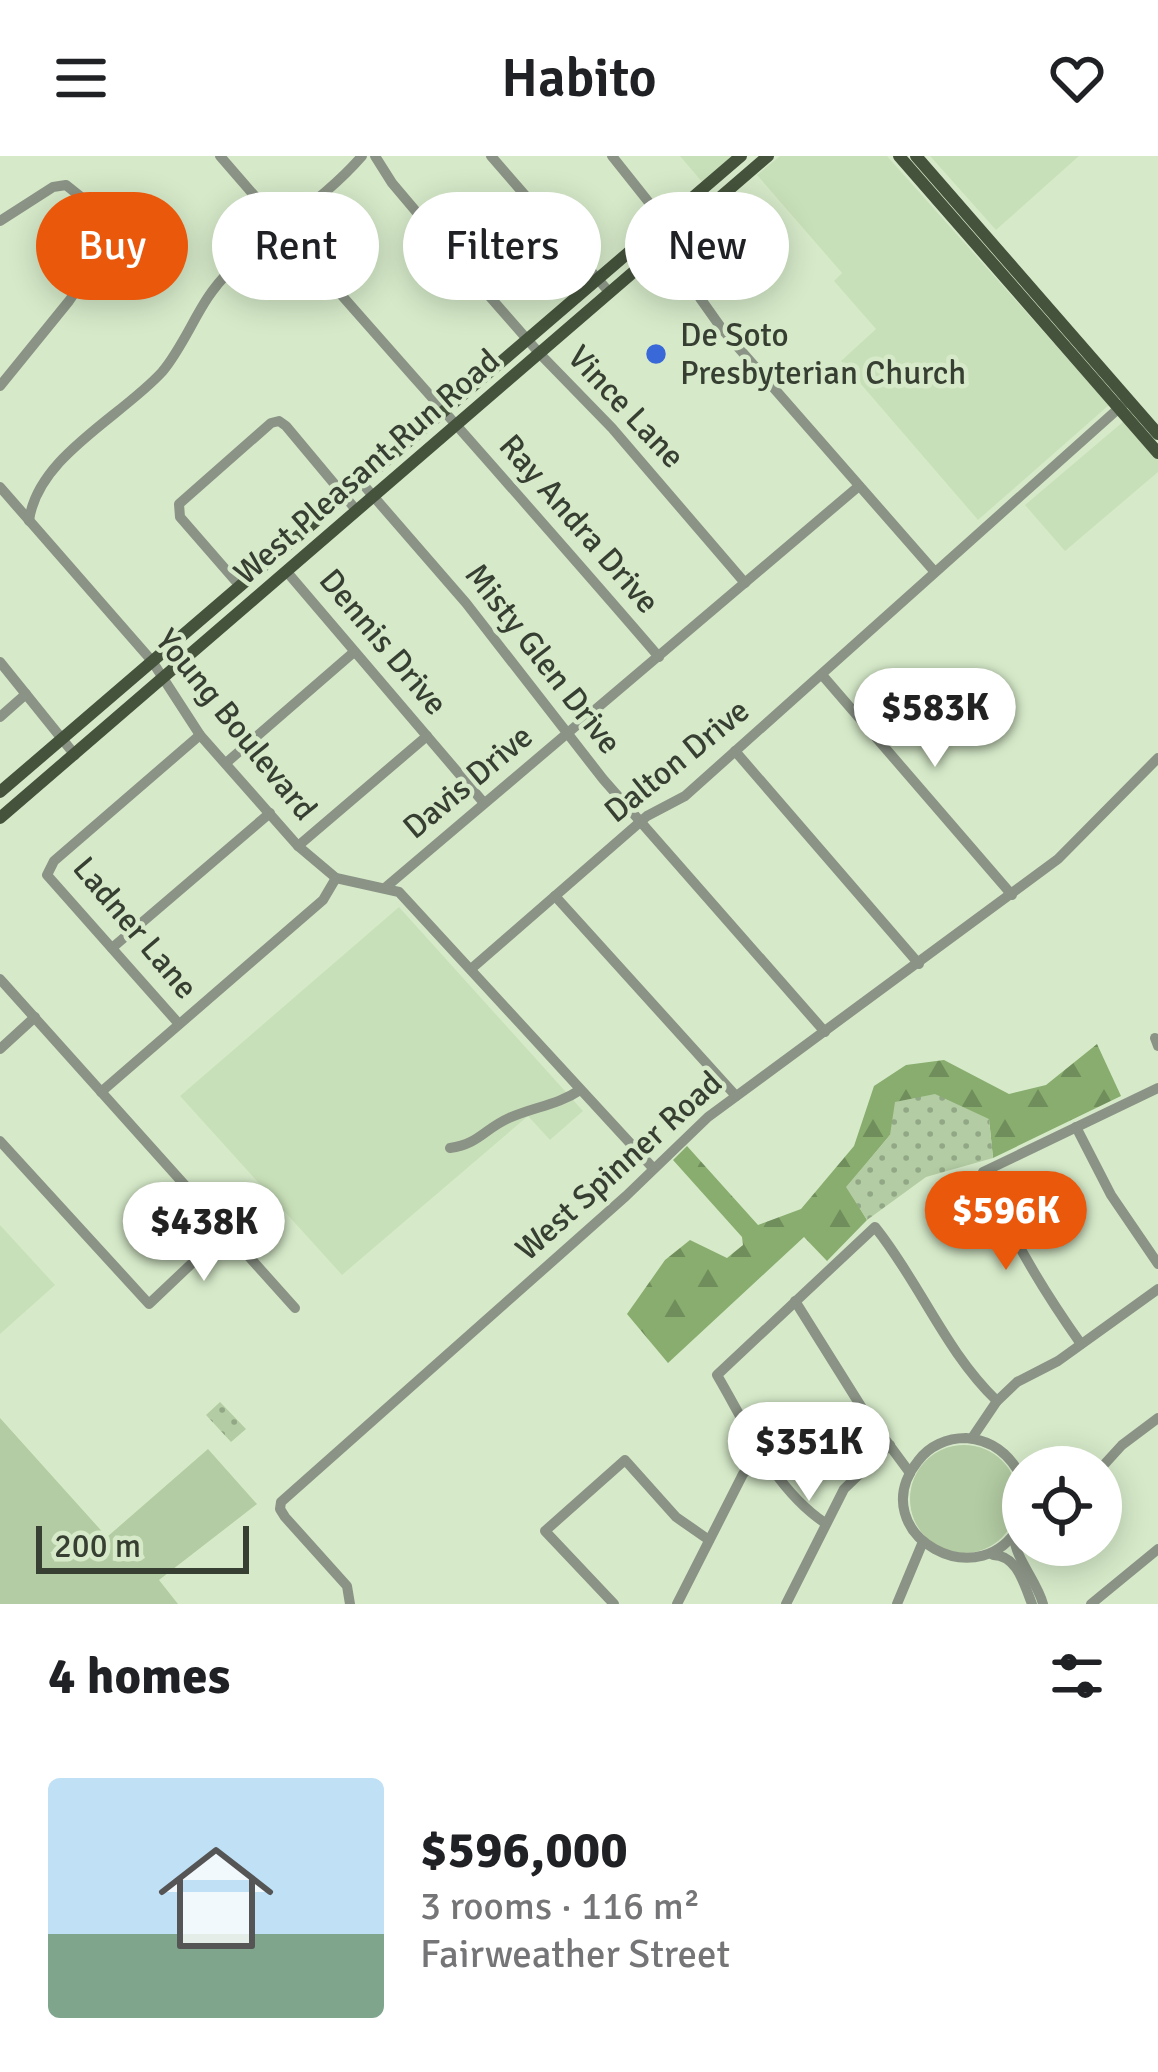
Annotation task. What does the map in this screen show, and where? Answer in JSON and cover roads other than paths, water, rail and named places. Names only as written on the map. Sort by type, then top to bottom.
[{"type":"main road","name":"West Pleasant Run Road","points":[[699,192],[741,156]]},
{"type":"main road","name":"West Pleasant Run Road","points":[[727,192],[768,156]]},
{"type":"main road","points":[[910,158],[1123,404],[1158,453]]},
{"type":"main road","name":"West Pleasant Run Road","points":[[601,276],[625,256]]},
{"type":"main road","name":"West Pleasant Run Road","points":[[0,818],[625,280]]},
{"type":"main road","name":"West Pleasant Run Road","points":[[0,792],[573,300]]},
{"type":"main road","points":[[1123,404],[1158,434]]},
{"type":"street","name":"Ray Andra Drive","points":[[220,156],[251,192]]},
{"type":"street","points":[[320,192],[362,156]]},
{"type":"street","name":"Vince Lane","points":[[375,156],[392,183],[745,584]]},
{"type":"street","points":[[491,156],[522,192]]},
{"type":"street","points":[[612,156],[642,192]]},
{"type":"street","points":[[0,220],[53,187],[72,187],[92,205],[113,237],[69,302],[0,386]]},
{"type":"street","points":[[601,282],[610,293]]},
{"type":"street","points":[[28,521],[31,502],[51,470],[158,376],[212,293]]},
{"type":"street","name":"Ray Andra Drive","points":[[345,300],[455,427],[500,470],[658,657]]},
{"type":"street","points":[[701,300],[934,571]]},
{"type":"street","name":"Dalton Drive","points":[[471,968],[641,821],[686,796],[1123,404]]},
{"type":"street","points":[[240,586],[180,518],[178,504],[271,423],[279,422],[358,511]]},
{"type":"street","name":"Misty Glen Drive","points":[[361,482],[466,603],[641,821],[825,1032]]},
{"type":"street","name":"Davis Drive","points":[[386,887],[859,486]]},
{"type":"street","name":"Young Boulevard","points":[[0,488],[152,661],[200,735],[298,845],[336,878]]},
{"type":"street","name":"Dennis Drive","points":[[287,572],[484,803]]},
{"type":"street","points":[[226,763],[354,652]]},
{"type":"street","points":[[0,662],[75,754]]},
{"type":"street","points":[[823,676],[1012,895]]},
{"type":"street","points":[[0,717],[26,694]]},
{"type":"street","name":"Ladner Lane","points":[[179,1024],[49,879],[49,867],[200,735]]},
{"type":"street","points":[[298,845],[427,736]]},
{"type":"street","points":[[735,751],[919,964]]},
{"type":"street","name":"West Spinner Road","points":[[350,1604],[347,1586],[285,1516],[281,1502],[736,1096],[1081,840],[1158,758]]},
{"type":"street","points":[[112,948],[270,813]]},
{"type":"street","points":[[101,1092],[323,900],[336,878],[386,887],[406,899],[652,1168]]},
{"type":"street","points":[[555,896],[736,1096]]},
{"type":"street","points":[[0,979],[295,1308]]},
{"type":"street","points":[[0,1049],[35,1017]]},
{"type":"street","points":[[1081,1344],[1041,1288],[983,1172],[1158,1088]]},
{"type":"street","points":[[450,1148],[470,1145],[503,1120],[564,1101],[580,1090]]},
{"type":"street","points":[[1076,1127],[1111,1195],[1158,1264]]},
{"type":"street","points":[[0,1141],[149,1304],[226,1231]]},
{"type":"street","points":[[825,1522],[805,1509],[763,1454],[717,1375],[875,1227],[901,1259],[971,1376],[997,1401]]},
{"type":"street","points":[[972,1438],[997,1401],[1017,1382],[1036,1375],[1158,1289]]},
{"type":"street","points":[[795,1301],[910,1473]]},
{"type":"street","points":[[990,1415],[990,1443]]},
{"type":"street","points":[[1121,1446],[1158,1418]]},
{"type":"street","points":[[1002,1451],[972,1438],[945,1442],[921,1457],[910,1473],[903,1503],[922,1544],[957,1560],[1002,1555],[1013,1563],[1032,1604]]},
{"type":"street","points":[[890,1445],[921,1457]]},
{"type":"street","points":[[786,1604],[844,1489],[890,1445]]},
{"type":"street","points":[[676,1604],[743,1474],[763,1454]]},
{"type":"street","points":[[614,1604],[545,1532],[625,1460],[676,1516],[709,1540]]},
{"type":"street","points":[[897,1604],[922,1544]]},
{"type":"street","points":[[989,1556],[1002,1545]]},
{"type":"street","points":[[1091,1604],[1158,1549]]},
{"type":"street","points":[[912,1572],[937,1554]]},
{"type":"street","points":[[1026,1566],[1043,1604]]},
{"type":"place","name":"De Soto Presbyterian Church","points":[[656,354]]}]
